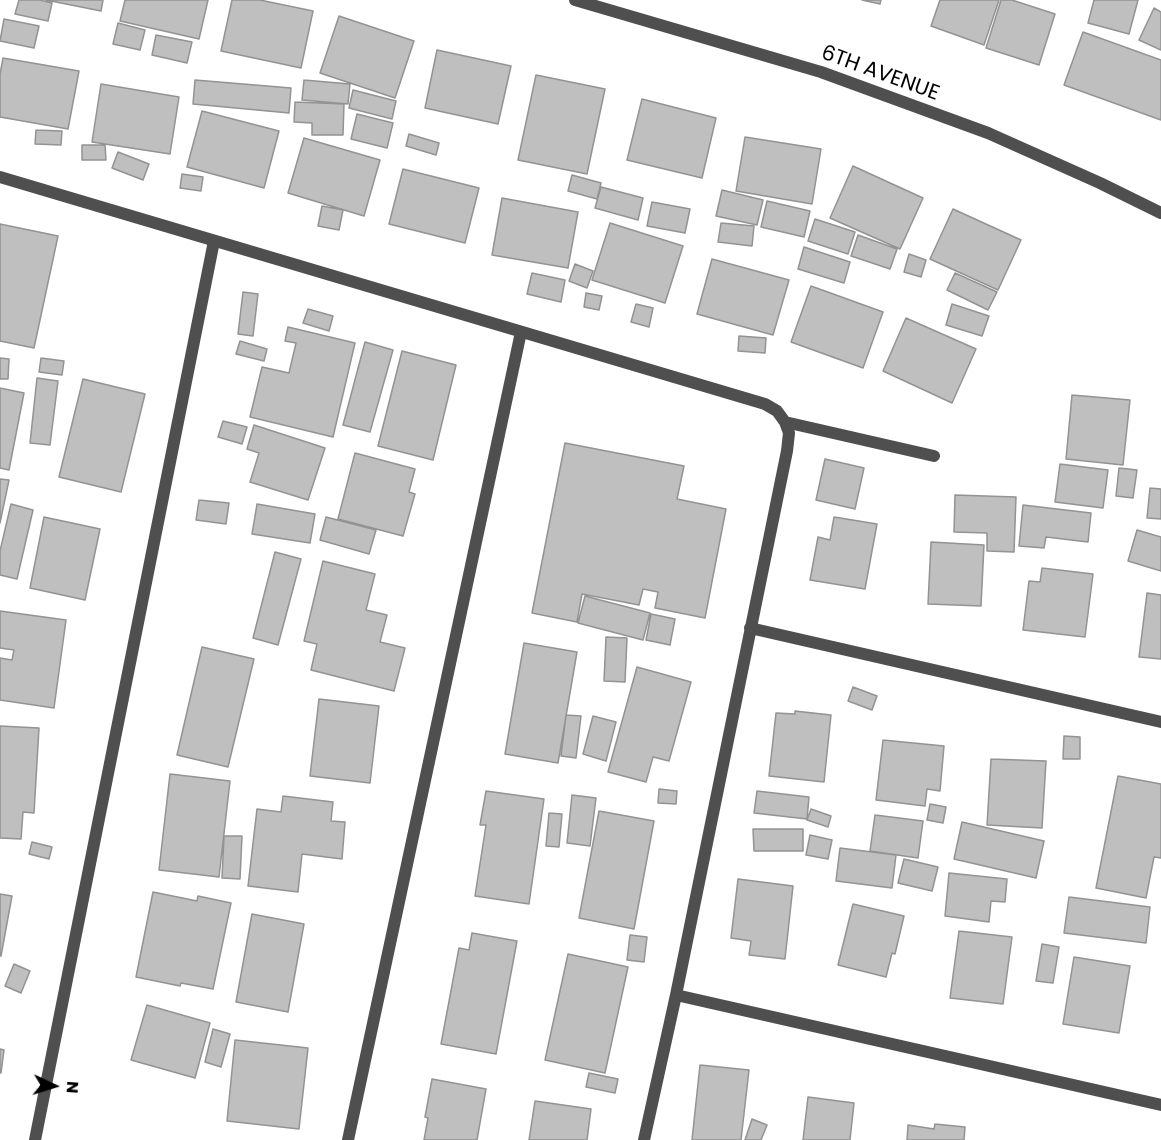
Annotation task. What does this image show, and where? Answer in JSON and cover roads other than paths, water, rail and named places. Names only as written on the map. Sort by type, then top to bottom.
[{"type":"street","name":"6TH AVENUE","points":[[575,0],[821,72],[988,133],[1161,213]]},
{"type":"street","points":[[0,177],[765,404],[777,411],[785,422],[789,433],[787,451],[676,995],[644,1140]]},
{"type":"street","points":[[35,1140],[214,241]]},
{"type":"street","points":[[348,1140],[520,332]]},
{"type":"street","points":[[785,422],[934,456]]},
{"type":"street","points":[[750,628],[1161,722]]},
{"type":"street","points":[[676,995],[1161,1105]]}]
